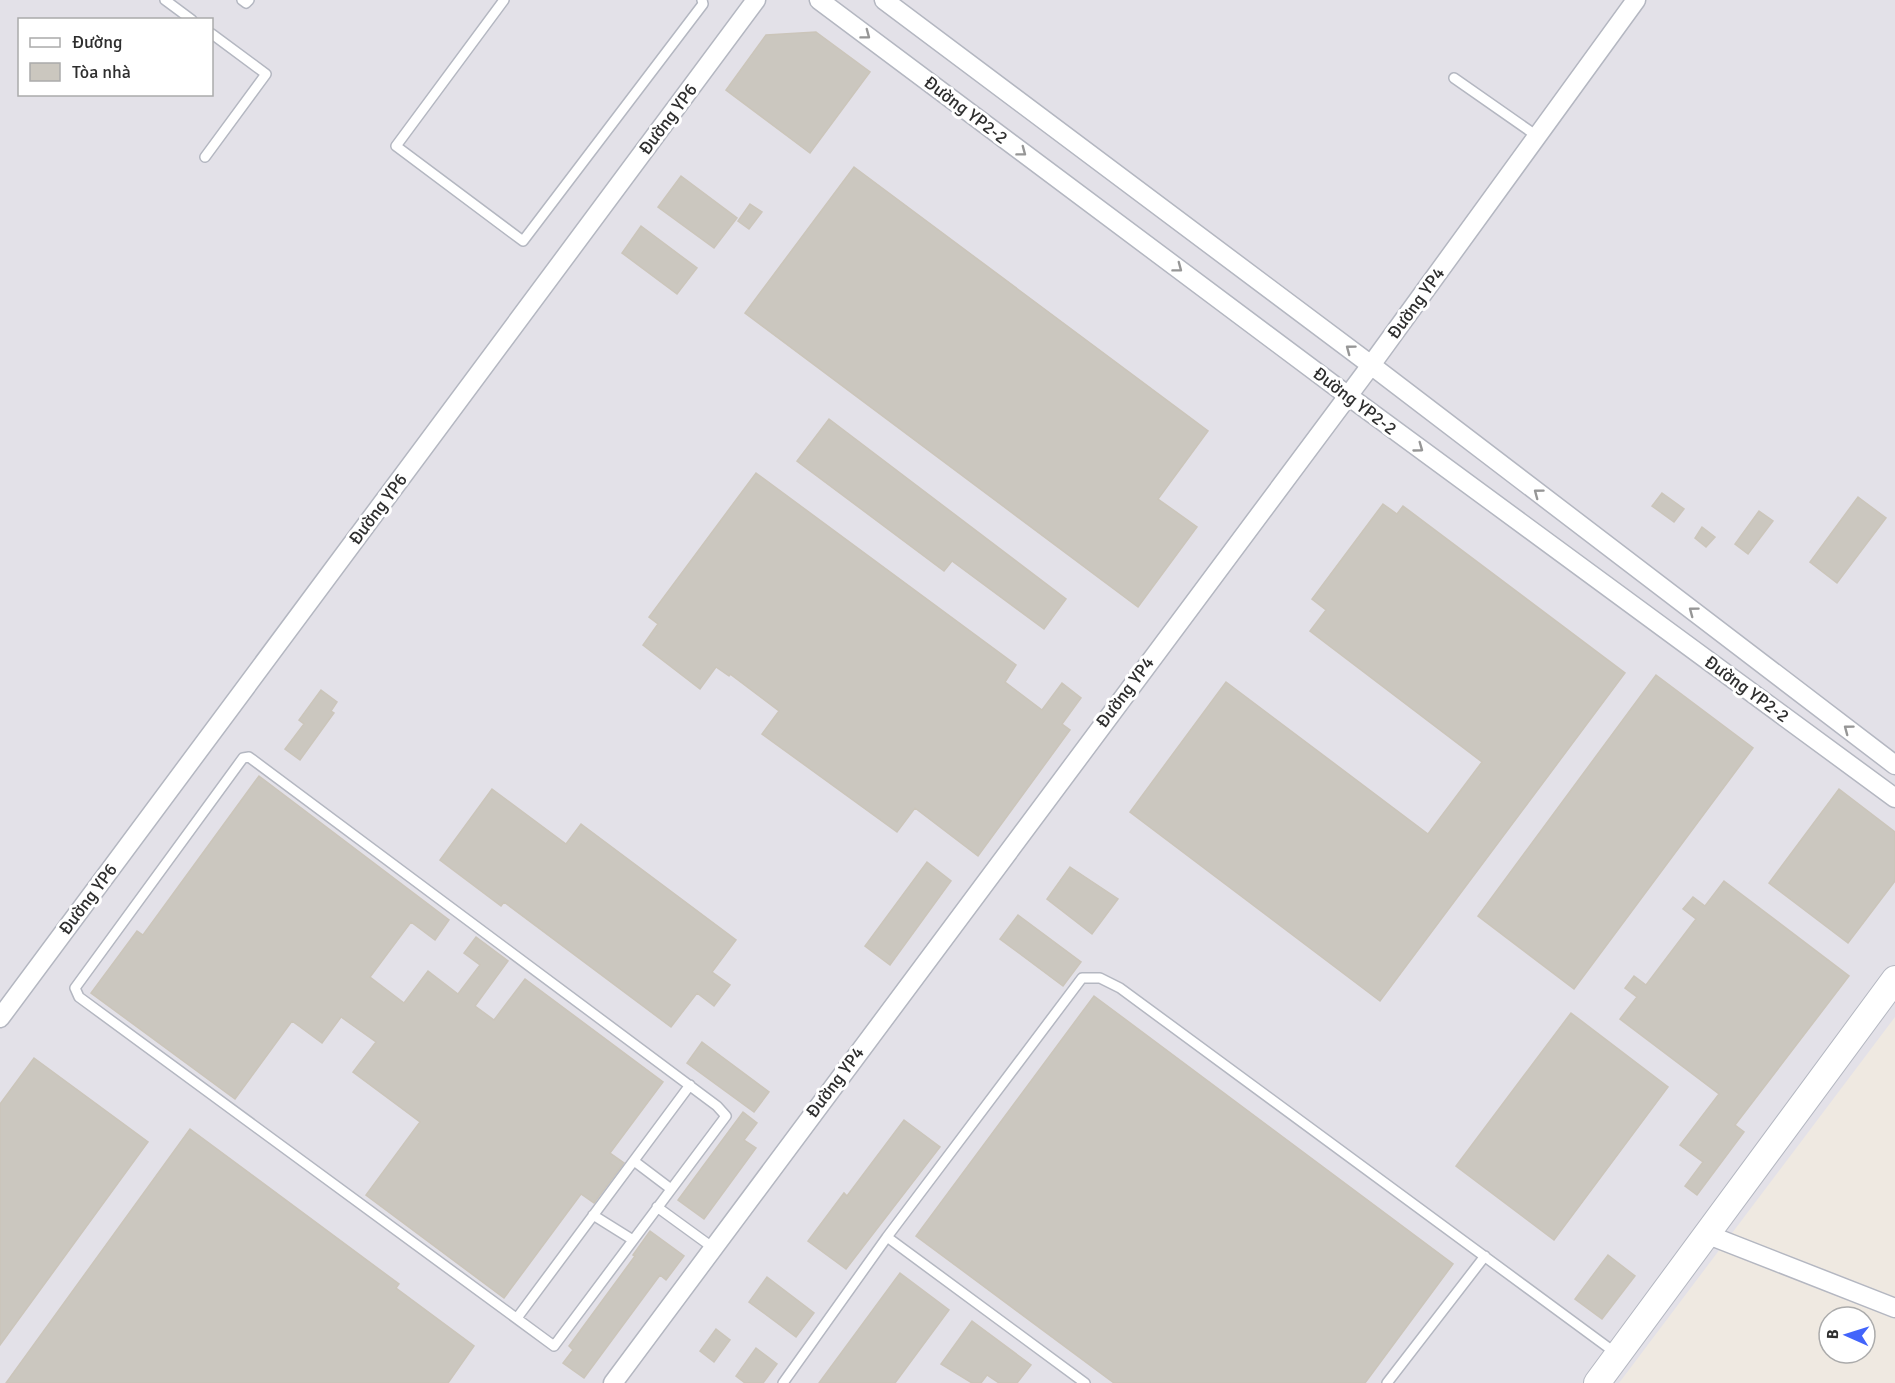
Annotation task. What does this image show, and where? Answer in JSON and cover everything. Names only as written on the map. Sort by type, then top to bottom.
[{"type":"street","name":"Đường YP6","points":[[0,1018],[756,0]]},
{"type":"street","name":"Đường YP2-2","points":[[819,0],[1347,395],[1895,798]]},
{"type":"street","name":"Đường YP2-2","points":[[884,0],[1371,365],[1895,765]]},
{"type":"street","name":"Đường YP4","points":[[612,1383],[1371,365],[1636,0]]},
{"type":"street","points":[[1597,1383],[1895,979]]},
{"type":"street","points":[[1706,1234],[1895,1308]]},
{"type":"lane","points":[[165,0],[189,18]]},
{"type":"lane","points":[[242,0],[246,3],[249,0]]},
{"type":"lane","points":[[504,0],[396,146],[523,241],[703,4],[702,0]]},
{"type":"lane","points":[[205,157],[266,74],[213,35]]},
{"type":"lane","points":[[1454,78],[1537,136]]},
{"type":"lane","points":[[249,757],[717,1106],[726,1116],[671,1189],[554,1346],[79,997],[75,988],[243,758],[249,757]]},
{"type":"lane","points":[[783,1383],[887,1237],[1082,978],[1100,978],[1120,988],[1618,1355]]},
{"type":"lane","points":[[517,1318],[690,1085]]},
{"type":"lane","points":[[634,1161],[671,1189]]},
{"type":"lane","points":[[657,1207],[712,1248]]},
{"type":"lane","points":[[593,1215],[633,1240]]},
{"type":"lane","points":[[887,1237],[1084,1383]]},
{"type":"lane","points":[[1386,1383],[1485,1256]]},
{"type":"shaded area","points":[[0,0],[1895,0],[1895,1017],[1619,1383],[0,1383]]},
{"type":"building","points":[[816,32],[870,72],[810,153],[726,90],[766,35]]},
{"type":"building","points":[[854,167],[1208,431],[1158,499],[1197,527],[1138,607],[745,313]]},
{"type":"building","points":[[681,176],[737,218],[714,248],[658,207]]},
{"type":"building","points":[[750,204],[762,212],[749,229],[738,221]]},
{"type":"building","points":[[641,226],[697,268],[677,294],[622,253]]},
{"type":"building","points":[[829,419],[1066,599],[1044,629],[952,561],[944,571],[797,461]]},
{"type":"building","points":[[756,473],[1016,665],[1005,682],[1042,710],[1062,683],[1081,698],[1062,724],[1070,730],[978,856],[915,808],[897,832],[762,734],[779,711],[730,674],[729,676],[716,667],[700,689],[643,645],[658,624],[649,617]]},
{"type":"building","points":[[1662,493],[1684,509],[1674,522],[1652,506]]},
{"type":"building","points":[[1858,497],[1886,518],[1837,583],[1810,562]]},
{"type":"building","points":[[1383,504],[1397,514],[1403,506],[1625,673],[1380,1001],[1130,812],[1226,682],[1428,834],[1482,762],[1310,631],[1326,610],[1312,599]]},
{"type":"building","points":[[1759,511],[1773,521],[1748,554],[1735,544]]},
{"type":"building","points":[[1702,527],[1715,537],[1706,547],[1695,538]]},
{"type":"building","points":[[1656,675],[1753,748],[1574,989],[1478,916]]},
{"type":"building","points":[[321,690],[337,702],[331,711],[334,713],[300,760],[285,749],[304,724],[299,720]]},
{"type":"building","points":[[259,776],[449,920],[435,940],[411,922],[370,977],[404,1003],[428,971],[458,994],[480,965],[464,953],[476,937],[508,961],[475,1006],[494,1020],[525,979],[663,1082],[610,1153],[624,1163],[594,1203],[581,1194],[504,1298],[366,1195],[420,1122],[353,1072],[376,1042],[341,1017],[322,1043],[292,1021],[235,1099],[91,993],[137,931],[143,935]]},
{"type":"building","points":[[492,789],[566,844],[581,824],[736,940],[712,972],[730,985],[714,1006],[697,993],[671,1027],[504,902],[501,906],[440,860]]},
{"type":"building","points":[[1839,789],[1895,832],[1895,881],[1848,943],[1769,883]]},
{"type":"building","points":[[927,862],[951,881],[890,965],[865,946]]},
{"type":"building","points":[[1070,867],[1118,899],[1092,934],[1047,899]]},
{"type":"building","points":[[1724,881],[1849,976],[1735,1125],[1744,1132],[1697,1195],[1685,1186],[1703,1162],[1680,1145],[1719,1094],[1620,1019],[1637,997],[1625,988],[1634,976],[1646,985],[1696,919],[1683,909],[1693,897],[1705,906]]},
{"type":"building","points":[[1018,915],[1081,962],[1063,986],[1000,939]]},
{"type":"building","points":[[1094,996],[1453,1264],[1365,1383],[1114,1383],[916,1236]]},
{"type":"building","points":[[1571,1013],[1668,1087],[1554,1240],[1456,1166]]},
{"type":"building","points":[[702,1042],[769,1092],[754,1112],[687,1063]]},
{"type":"building","points":[[34,1058],[148,1142],[0,1345],[0,1104]]},
{"type":"building","points":[[743,1112],[757,1123],[744,1140],[756,1148],[704,1219],[678,1200]]},
{"type":"building","points":[[904,1120],[940,1147],[846,1269],[808,1241],[844,1193],[847,1196]]},
{"type":"building","points":[[190,1129],[399,1284],[396,1288],[474,1346],[448,1383],[6,1383]]},
{"type":"building","points":[[650,1231],[684,1256],[666,1280],[660,1275],[584,1378],[563,1363],[573,1350],[569,1346],[635,1256],[633,1255]]},
{"type":"building","points":[[1608,1255],[1635,1276],[1602,1319],[1575,1299]]},
{"type":"building","points":[[900,1273],[949,1310],[895,1383],[819,1383]]},
{"type":"building","points":[[767,1277],[814,1313],[796,1337],[749,1302]]},
{"type":"building","points":[[972,1321],[1031,1365],[1017,1383],[999,1383],[987,1375],[981,1383],[972,1383],[941,1364]]},
{"type":"building","points":[[716,1329],[730,1340],[714,1362],[700,1351]]},
{"type":"building","points":[[756,1348],[777,1364],[763,1383],[745,1383],[736,1376]]}]
